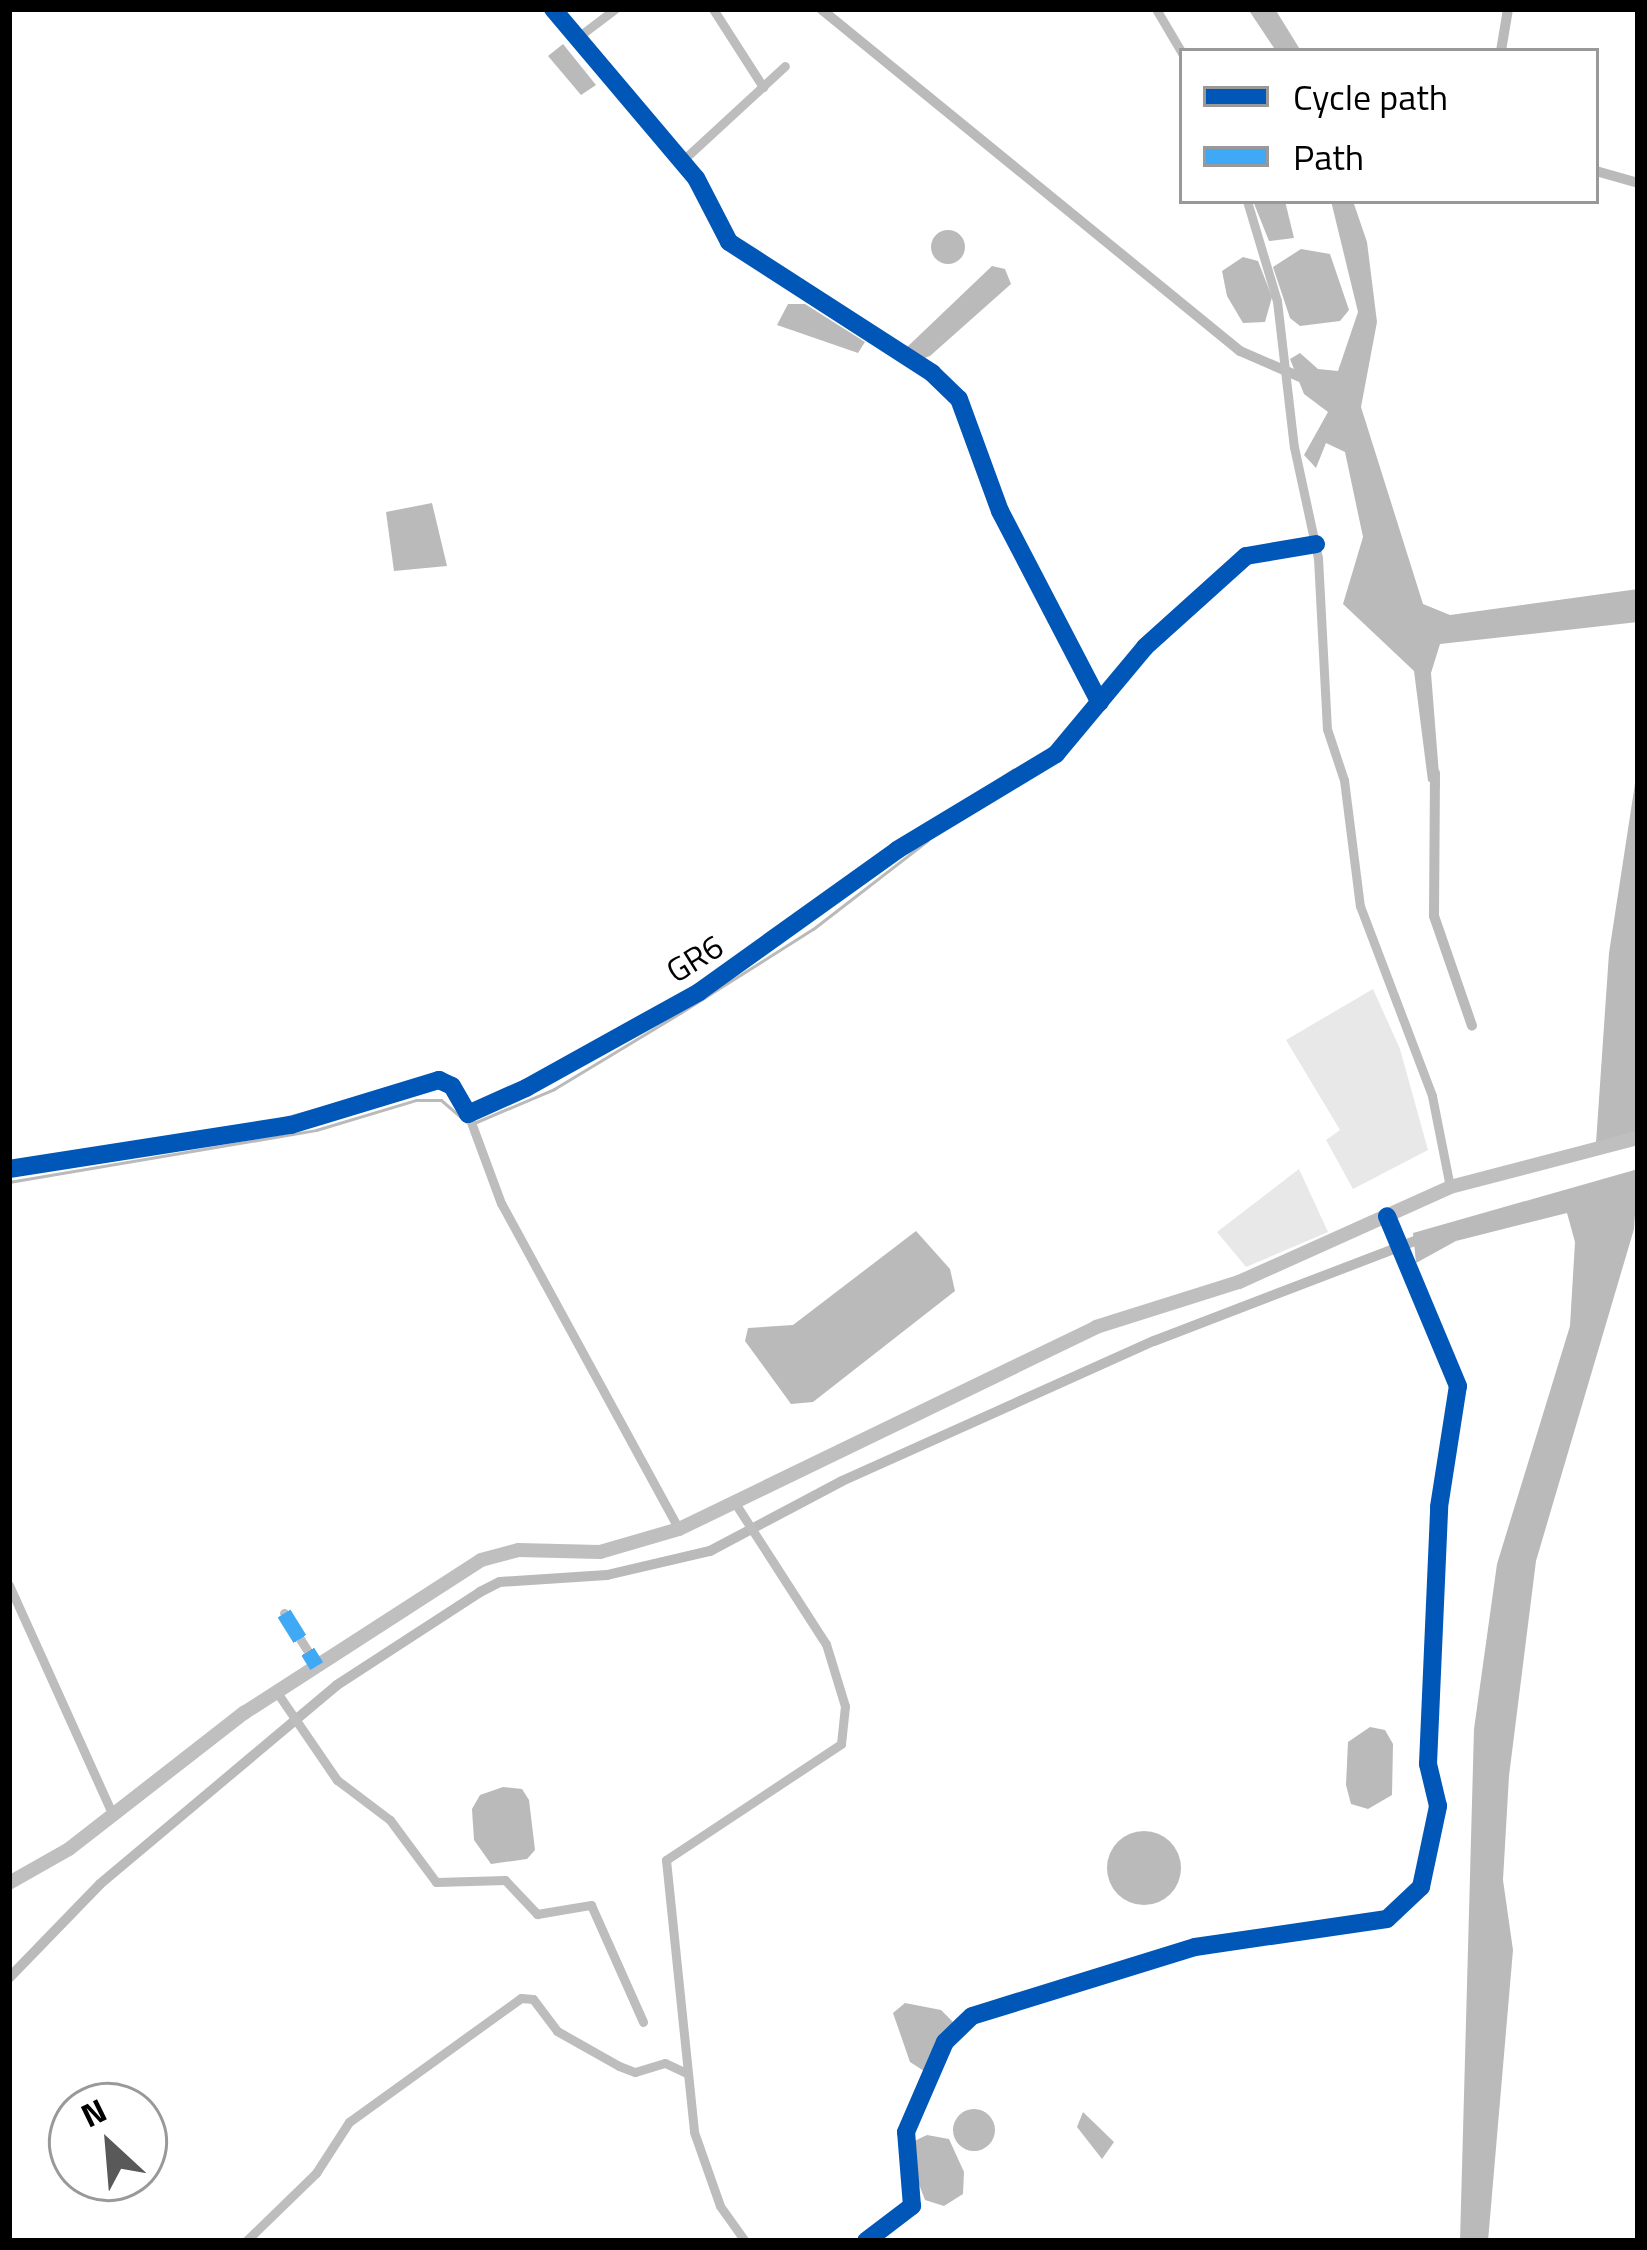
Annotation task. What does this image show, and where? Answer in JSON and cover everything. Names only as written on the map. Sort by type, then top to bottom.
[{"type":"main road","points":[[9,1883],[114,1816],[276,1691],[502,1552],[601,1552],[679,1529],[737,1507],[1071,1338],[1239,1282],[1389,1221],[1450,1186],[1638,1138]]},
{"type":"street","points":[[554,9],[682,161],[729,242],[932,373],[958,399],[1000,511],[1100,704]]},
{"type":"street","points":[[578,37],[614,9]]},
{"type":"street","points":[[713,9],[763,87]]},
{"type":"street","points":[[1156,9],[1180,48]]},
{"type":"street","points":[[682,161],[785,66]]},
{"type":"street","points":[[1247,204],[1282,343],[1286,390],[1316,544],[1327,729],[1345,780],[1360,906],[1432,1096],[1450,1186]]},
{"type":"street","name":"GR6","points":[[468,1114],[636,1030],[794,931],[897,850],[1056,754],[1145,647],[1246,556],[1316,544]]},
{"type":"street","points":[[9,1169],[290,1125],[439,1080],[452,1085],[468,1114],[501,1203],[679,1529]]},
{"type":"street","points":[[866,2241],[902,2221],[912,2206],[906,2132],[945,2042],[971,2016],[1195,1947],[1387,1919],[1421,1887],[1438,1806],[1428,1765],[1439,1507],[1457,1386],[1389,1221]]},
{"type":"street","points":[[737,1507],[826,1644],[843,1690],[844,1730],[841,1744],[821,1760],[668,1854],[686,2073],[701,2164],[745,2241]]},
{"type":"street","points":[[9,1585],[114,1816]]},
{"type":"street","points":[[284,1613],[316,1666]]},
{"type":"street","points":[[276,1691],[338,1780],[390,1820],[442,1886],[505,1880],[537,1914],[591,1905],[644,2022]]},
{"type":"street","points":[[246,2241],[316,2173],[349,2122],[521,1998],[533,1999],[557,2030],[619,2066],[635,2072],[665,2062],[686,2073]]},
{"type":"shaded area","points":[[1248,9],[1275,9],[1299,48],[1274,48]]},
{"type":"shaded area","points":[[563,44],[596,85],[581,95],[548,56]]},
{"type":"shaded area","points":[[1254,204],[1286,204],[1294,238],[1269,241]]},
{"type":"shaded area","points":[[1332,204],[1354,204],[1367,242],[1377,322],[1361,407],[1423,604],[1450,615],[1638,589],[1638,622],[1440,644],[1431,673],[1440,787],[1428,781],[1414,671],[1343,604],[1363,537],[1345,452],[1326,443],[1316,468],[1304,455],[1328,412],[1304,394],[1290,359],[1300,353],[1318,369],[1338,371],[1358,312]]},
{"type":"shaded area","points":[[948,230],[960,235],[965,247],[960,259],[948,264],[936,259],[931,247],[936,235]]},
{"type":"shaded area","points":[[1301,249],[1330,254],[1349,310],[1340,321],[1300,326],[1290,318],[1273,267]]},
{"type":"shaded area","points":[[1243,257],[1258,261],[1272,297],[1265,322],[1243,323],[1227,296],[1222,271]]},
{"type":"shaded area","points":[[992,266],[1005,269],[1011,284],[930,356],[919,360],[904,350]]},
{"type":"shaded area","points":[[788,304],[805,304],[865,342],[858,353],[777,325]]},
{"type":"shaded area","points":[[432,503],[447,566],[394,571],[386,512]]},
{"type":"shaded area","points":[[1638,764],[1638,1131],[1596,1143],[1609,953]]},
{"type":"shaded area","points":[[1373,989],[1400,1049],[1428,1150],[1353,1189],[1326,1140],[1340,1130],[1286,1040]]},
{"type":"shaded area","points":[[1299,1169],[1328,1232],[1246,1267],[1217,1232]]},
{"type":"shaded area","points":[[1638,1169],[1634,1229],[1536,1561],[1509,1776],[1503,1880],[1513,1950],[1488,2241],[1460,2241],[1474,1729],[1497,1564],[1570,1326],[1575,1242],[1567,1213],[1456,1241],[1416,1263],[1413,1233]]},
{"type":"shaded area","points":[[916,1231],[950,1269],[955,1291],[813,1402],[791,1404],[745,1341],[748,1328],[793,1325]]},
{"type":"shaded area","points":[[1370,1727],[1385,1730],[1393,1744],[1392,1795],[1368,1809],[1351,1804],[1346,1785],[1348,1742]]},
{"type":"shaded area","points":[[503,1787],[522,1789],[529,1800],[535,1850],[527,1859],[491,1864],[474,1840],[472,1809],[480,1795]]},
{"type":"shaded area","points":[[1144,1831],[1170,1842],[1181,1868],[1170,1894],[1144,1905],[1118,1894],[1107,1868],[1118,1842]]},
{"type":"shaded area","points":[[905,2003],[941,2010],[953,2022],[924,2071],[910,2062],[893,2013]]},
{"type":"shaded area","points":[[974,2109],[989,2115],[995,2130],[989,2145],[974,2151],[959,2145],[953,2130],[959,2115]]},
{"type":"shaded area","points":[[1083,2112],[1114,2142],[1102,2159],[1077,2127]]},
{"type":"shaded area","points":[[927,2135],[949,2139],[964,2172],[963,2194],[944,2206],[925,2200],[909,2158],[908,2144]]},
{"type":"waterway","points":[[821,9],[1240,351],[1307,380]]},
{"type":"waterway","points":[[1502,48],[1508,9]]},
{"type":"waterway","points":[[1599,172],[1638,183]]},
{"type":"waterway","points":[[811,906],[1013,770]]},
{"type":"waterway","points":[[1435,773],[1434,916],[1472,1026]]},
{"type":"waterway","points":[[474,1123],[554,1089],[680,1013],[813,929],[928,840]]},
{"type":"waterway","points":[[636,1022],[725,968]]},
{"type":"waterway","points":[[245,1128],[404,1086]]},
{"type":"waterway","points":[[9,1182],[316,1130],[416,1100],[441,1100],[466,1122]]},
{"type":"waterway","points":[[9,1978],[100,1884],[337,1685],[480,1592],[500,1582],[607,1575],[710,1551],[842,1481],[1154,1341],[1425,1237]]},
{"type":"marked path","points":[[284,1613],[317,1666]]},
{"type":"cycle path","points":[[553,9],[696,178],[729,242],[932,373],[959,399],[1000,511],[1100,703]]},
{"type":"cycle path","points":[[9,1169],[291,1125],[439,1080],[452,1086],[468,1114],[526,1088],[699,992],[897,850],[1056,754],[1145,647],[1246,556],[1316,544]]},
{"type":"cycle path","points":[[866,2241],[912,2206],[906,2132],[945,2042],[972,2016],[1195,1947],[1387,1919],[1421,1887],[1438,1806],[1428,1764],[1439,1507],[1458,1386],[1387,1216]]}]
